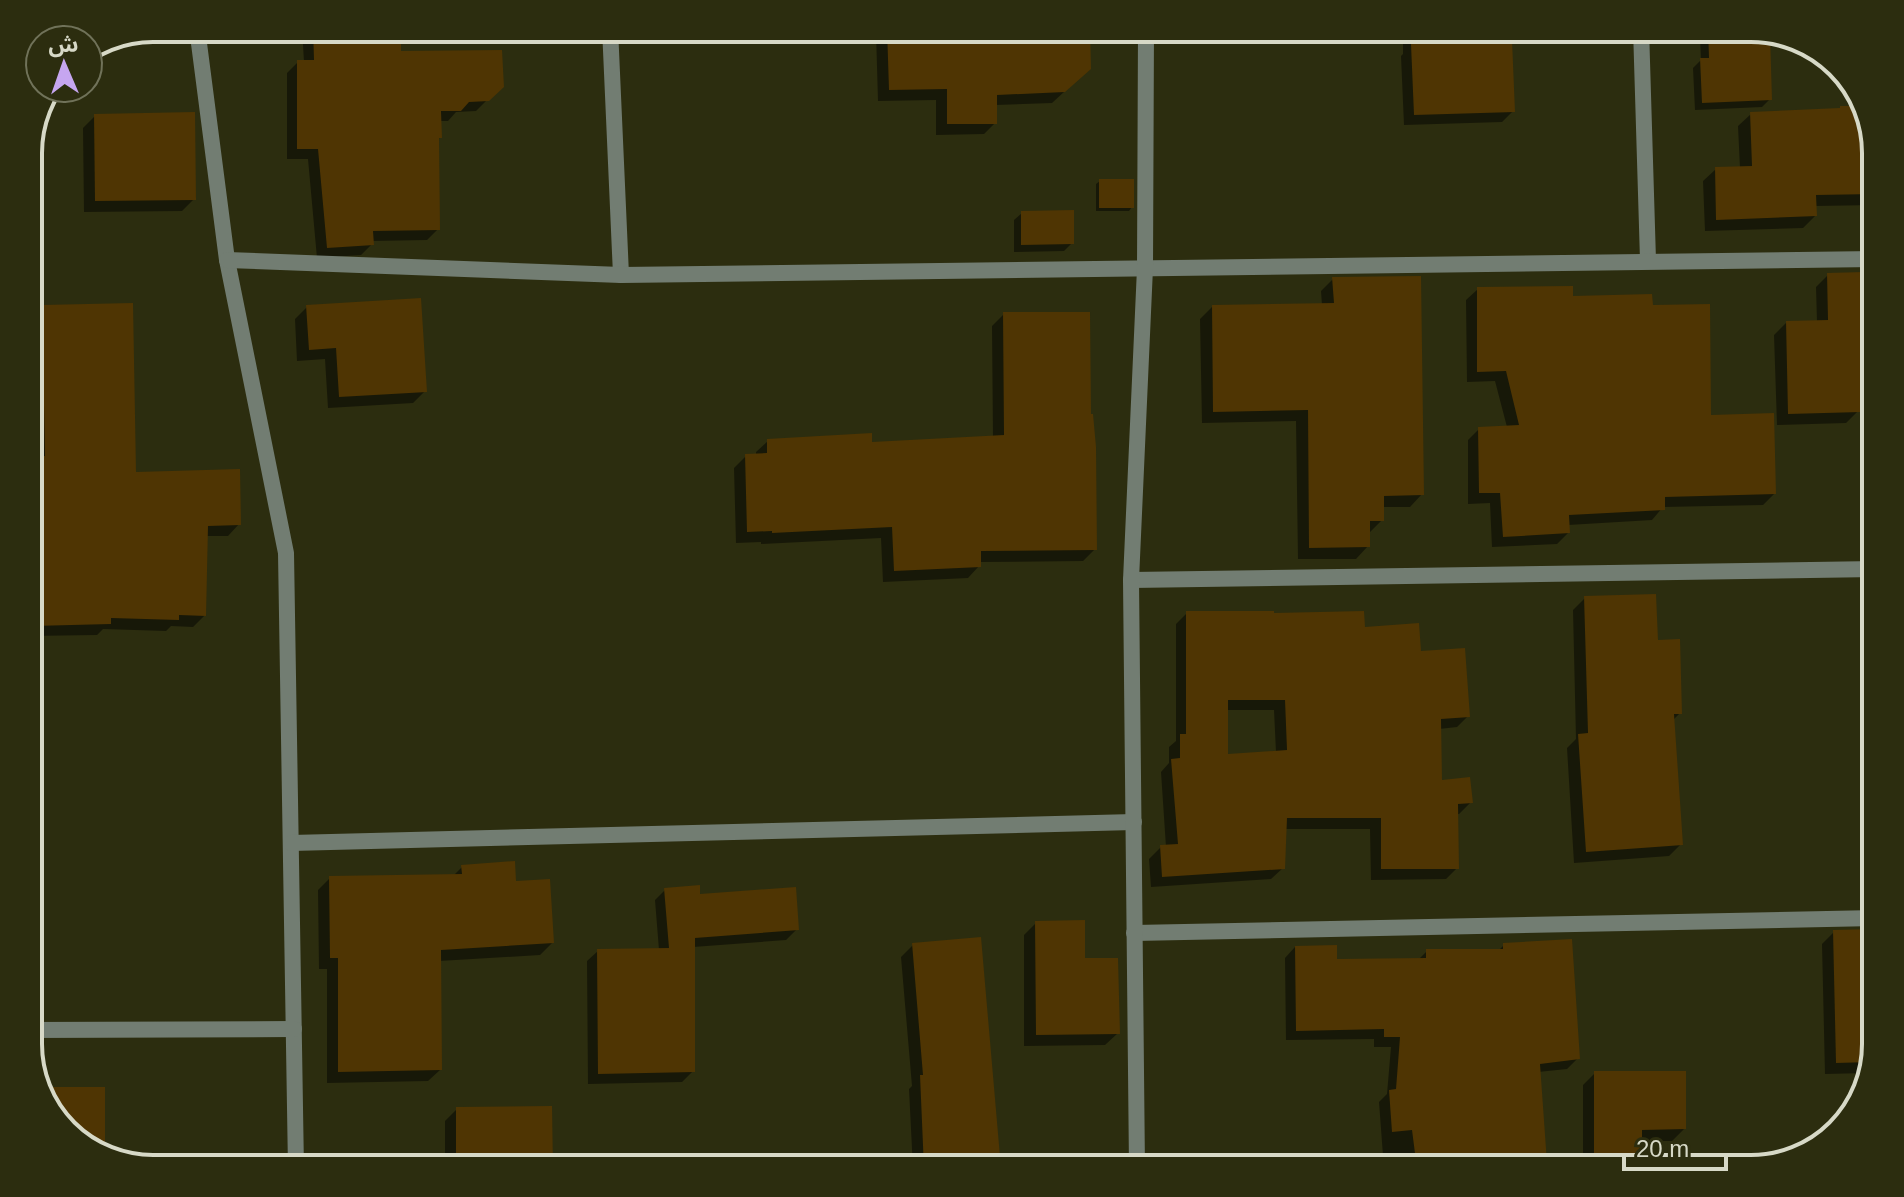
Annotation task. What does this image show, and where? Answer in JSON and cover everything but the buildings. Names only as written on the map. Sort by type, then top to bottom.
[{"type":"street","points":[[199,42],[227,260],[286,553],[296,1155]]},
{"type":"street","points":[[611,42],[621,275]]},
{"type":"street","points":[[1137,1155],[1131,580],[1145,268],[1146,42]]},
{"type":"street","points":[[1641,42],[1648,260]]},
{"type":"street","points":[[227,260],[621,275],[1862,259]]},
{"type":"street","points":[[1131,580],[1862,569]]},
{"type":"street","points":[[291,843],[1134,822]]},
{"type":"street","points":[[1134,933],[1862,918]]},
{"type":"street","points":[[42,1030],[294,1029]]}]
